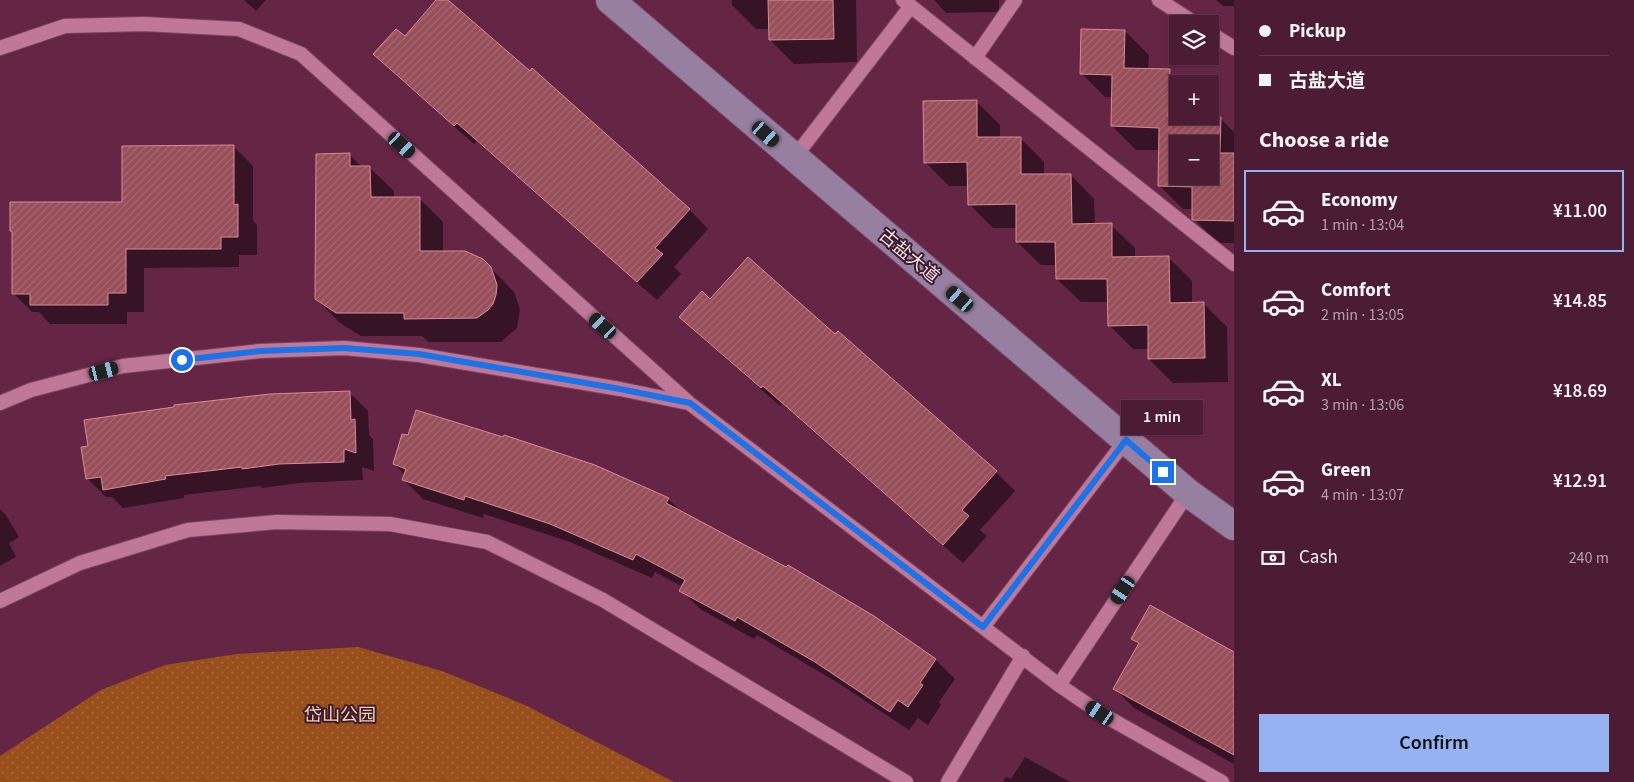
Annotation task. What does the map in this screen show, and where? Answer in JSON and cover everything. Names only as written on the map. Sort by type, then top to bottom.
[{"type":"street","name":"古盐大道","points":[[610,0],[1188,493],[1234,526]]},
{"type":"lane","points":[[975,58],[1015,0]]},
{"type":"lane","points":[[1159,0],[1182,15]]},
{"type":"lane","points":[[794,158],[907,3],[1234,264]]},
{"type":"lane","points":[[0,48],[65,26],[144,24],[239,29],[301,54],[690,403],[1060,685],[1100,713],[1222,782]]},
{"type":"lane","points":[[1219,39],[1234,48]]},
{"type":"lane","points":[[0,403],[30,390],[123,366],[260,351],[344,348],[419,354],[690,403]]},
{"type":"lane","points":[[983,627],[1126,440]]},
{"type":"lane","points":[[1060,685],[1188,493]]},
{"type":"lane","points":[[0,601],[80,563],[188,530],[277,522],[390,524],[487,542],[603,600],[906,782]]},
{"type":"lane","points":[[948,782],[1023,656]]},
{"type":"green space","name":"岱山公园","points":[[358,647],[442,671],[525,705],[674,782],[0,782],[0,756],[101,690],[165,665],[237,654]]},
{"type":"building","points":[[436,0],[448,0],[530,71],[532,68],[690,209],[655,248],[663,254],[637,282],[457,123],[454,126],[373,54],[396,29],[405,36]]},
{"type":"building","points":[[768,0],[833,0],[834,39],[769,40]]},
{"type":"building","points":[[1081,29],[1125,30],[1124,68],[1170,69],[1169,125],[1219,125],[1219,117],[1221,117],[1220,153],[1234,153],[1234,221],[1192,220],[1192,187],[1158,186],[1159,128],[1111,126],[1112,75],[1080,74]]},
{"type":"building","points":[[977,100],[977,137],[1021,137],[1021,174],[1071,174],[1072,224],[1112,223],[1112,257],[1169,256],[1170,303],[1204,302],[1205,358],[1148,359],[1148,325],[1108,326],[1107,279],[1056,279],[1055,242],[1016,242],[1016,204],[968,205],[967,162],[924,163],[923,101]]},
{"type":"building","points":[[234,145],[234,205],[238,204],[238,237],[221,237],[221,249],[126,249],[126,293],[108,293],[108,305],[30,305],[30,294],[12,294],[10,202],[122,202],[122,146]]},
{"type":"building","points":[[350,153],[350,166],[370,166],[371,197],[420,197],[420,251],[465,251],[483,259],[491,267],[497,285],[493,304],[488,310],[477,318],[404,319],[404,313],[336,313],[315,299],[316,154]]},
{"type":"building","points":[[748,257],[835,334],[838,331],[997,471],[962,510],[969,516],[943,545],[763,386],[761,388],[679,317],[702,291],[710,299]]},
{"type":"building","points":[[350,391],[351,420],[355,419],[356,453],[344,449],[344,462],[279,464],[242,469],[242,467],[165,476],[166,479],[103,490],[101,477],[86,479],[81,447],[88,446],[84,420],[174,407],[174,405],[270,394]]},
{"type":"building","points":[[416,410],[503,437],[504,435],[595,465],[669,498],[666,503],[786,567],[788,565],[874,616],[936,659],[920,683],[923,685],[908,707],[898,700],[890,712],[815,662],[737,617],[735,621],[679,591],[685,580],[636,554],[633,560],[550,524],[465,496],[464,500],[402,480],[406,469],[393,464],[402,434],[408,435]]},
{"type":"building","points":[[1150,605],[1234,652],[1234,755],[1113,689],[1139,643],[1131,639]]},
{"type":"route","points":[[182,360],[260,351],[344,348],[419,354],[690,403],[983,627],[1126,440],[1163,472]]}]
